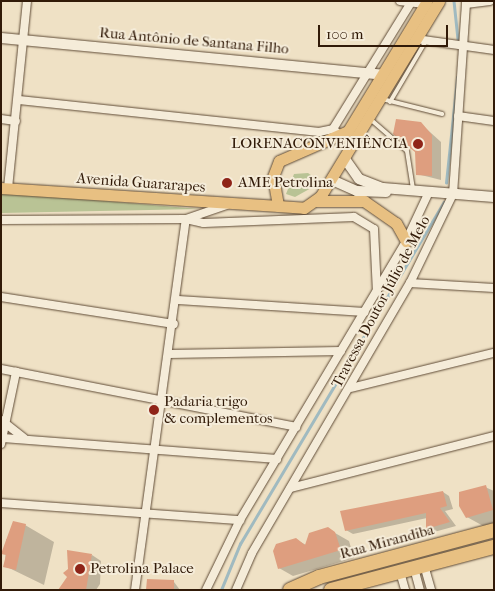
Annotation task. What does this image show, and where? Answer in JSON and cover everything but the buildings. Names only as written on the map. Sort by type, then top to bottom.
[{"type":"highway","name":"Rua Mirandiba","points":[[290,590],[319,577],[494,530]]},
{"type":"highway","points":[[331,590],[494,547]]},
{"type":"main road","points":[[315,201],[332,180],[369,118],[385,100],[421,40],[439,1]]},
{"type":"main road","points":[[278,206],[273,177],[279,161],[337,132],[351,128],[427,3]]},
{"type":"main road","name":"Avenida Guararapes","points":[[4,188],[227,205],[278,206],[293,210],[315,201]]},
{"type":"main road","points":[[315,201],[364,201],[396,223],[406,241]]},
{"type":"street","points":[[4,188],[19,100],[27,1]]},
{"type":"street","points":[[400,1],[427,3]]},
{"type":"street","points":[[466,2],[490,1]]},
{"type":"street","points":[[19,100],[318,132],[337,132],[412,2]]},
{"type":"street","name":"Travessa Doutor Júlio de Melo","points":[[236,590],[291,488],[410,283],[453,194],[466,2]]},
{"type":"street","name":"Rua Antônio de Santana Filho","points":[[1,38],[371,72],[383,75]]},
{"type":"street","points":[[421,40],[494,50]]},
{"type":"street","points":[[458,116],[494,121]]},
{"type":"street","points":[[1,119],[16,121]]},
{"type":"street","points":[[345,159],[366,182],[410,192]]},
{"type":"street","points":[[332,180],[357,191],[494,196]]},
{"type":"street","name":"Travessa Doutor Júlio de Melo","points":[[206,590],[240,520],[377,292],[406,241],[428,194]]},
{"type":"street","points":[[1,220],[186,219],[227,205]]},
{"type":"street","name":"Travessa Doutor Júlio de Melo","points":[[186,219],[281,222],[354,217],[374,229],[377,292]]},
{"type":"street","points":[[135,590],[148,516],[155,450],[164,402],[169,354],[178,300],[186,219]]},
{"type":"street","points":[[410,283],[494,288]]},
{"type":"street","points":[[1,297],[174,324]]},
{"type":"street","points":[[178,300],[365,312]]},
{"type":"street","points":[[169,354],[341,350]]},
{"type":"street","points":[[350,388],[494,353]]},
{"type":"street","points":[[1,369],[296,427]]},
{"type":"street","points":[[16,372],[4,420],[2,441],[24,438],[155,450],[277,458]]},
{"type":"street","points":[[4,420],[24,438]]},
{"type":"street","points":[[291,488],[494,436]]},
{"type":"street","points":[[1,503],[148,516],[240,520]]},
{"type":"street","points":[[419,566],[420,590]]},
{"type":"street","points":[[419,566],[431,590]]},
{"type":"street","points":[[400,572],[404,590]]},
{"type":"lane","points":[[385,100],[442,114]]},
{"type":"lane","points":[[369,118],[408,152],[410,192]]},
{"type":"green space","points":[[308,173],[315,178],[313,187],[295,197],[286,194],[294,174]]},
{"type":"green space","points":[[1,192],[199,209],[1,213]]},
{"type":"waterway","points":[[454,1],[458,39]]},
{"type":"waterway","points":[[446,183],[457,78]]},
{"type":"waterway","points":[[221,590],[240,544],[444,202]]},
{"type":"place","name":"LORENACONVENIÊNCIA","points":[[418,144]]},
{"type":"place","name":"AME Petrolina","points":[[227,183]]},
{"type":"place","name":"Padaria trigo & complementos","points":[[154,410]]},
{"type":"place","name":"Petrolina Palace","points":[[80,569]]}]
